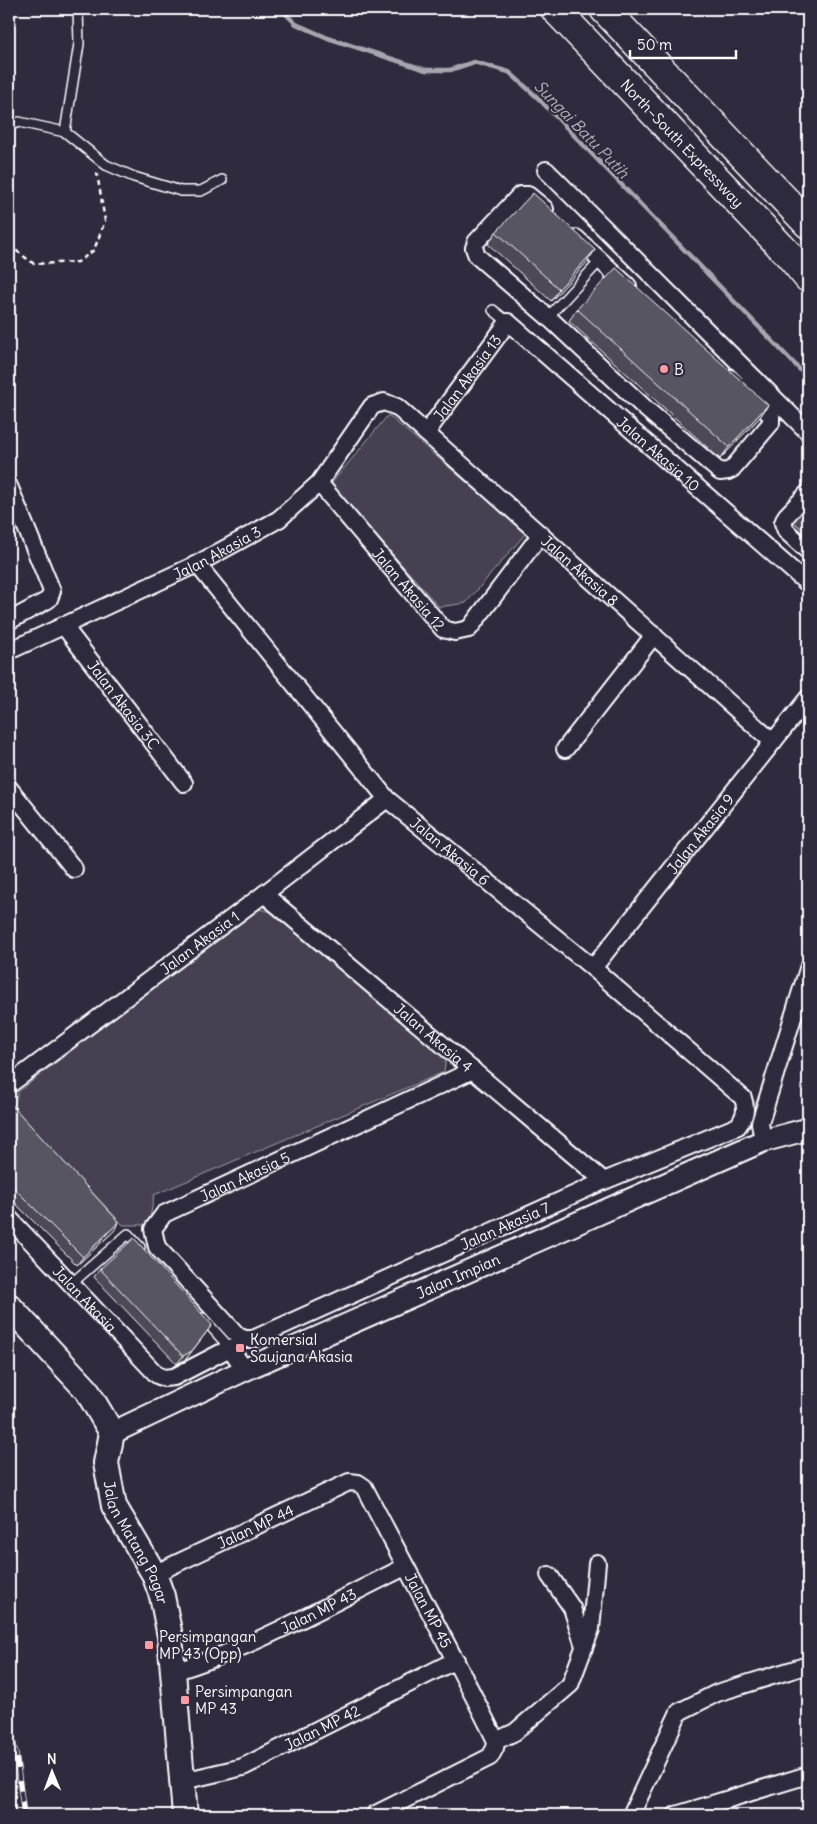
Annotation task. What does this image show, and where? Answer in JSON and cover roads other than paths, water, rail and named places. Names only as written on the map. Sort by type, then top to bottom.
[{"type":"highway","name":"North–South Expressway","points":[[555,9],[789,255],[808,278]]},
{"type":"highway","points":[[604,9],[808,224]]},
{"type":"main road","points":[[9,1306],[86,1390],[112,1433]]},
{"type":"main road","name":"Jalan Matang Pagar","points":[[112,1433],[106,1463],[114,1506],[154,1574],[162,1596],[170,1636],[185,1815]]},
{"type":"street","points":[[546,170],[808,432]]},
{"type":"street","points":[[638,294],[532,197],[524,194],[520,195],[476,242],[474,248],[476,256],[548,317],[646,409],[720,472],[732,469],[771,422],[771,415],[719,368]]},
{"type":"street","points":[[600,261],[624,248]]},
{"type":"street","name":"Jalan Akasia 13","points":[[426,433],[508,322]]},
{"type":"street","name":"Jalan Akasia 10","points":[[508,322],[808,584]]},
{"type":"street","points":[[741,388],[756,380]]},
{"type":"street","name":"Jalan Akasia 8","points":[[384,402],[397,407],[773,742]]},
{"type":"street","name":"Jalan Akasia 3","points":[[9,651],[197,564],[279,519],[319,483],[372,406],[384,402]]},
{"type":"street","name":"Jalan Akasia 12","points":[[319,483],[443,629],[455,632],[469,629],[541,534]]},
{"type":"street","points":[[9,486],[52,592],[49,599],[9,621]]},
{"type":"street","points":[[808,493],[786,516],[783,524],[786,531],[808,551]]},
{"type":"street","name":"Jalan Akasia 6","points":[[197,564],[387,799],[592,968],[744,1098]]},
{"type":"street","name":"Jalan Akasia 3C","points":[[63,625],[184,783]]},
{"type":"street","points":[[565,749],[654,635]]},
{"type":"street","name":"Jalan Akasia 9","points":[[592,968],[808,698]]},
{"type":"street","points":[[9,788],[74,869]]},
{"type":"street","name":"Jalan Akasia 1","points":[[9,1085],[264,894],[387,799]]},
{"type":"street","name":"Jalan Akasia 4","points":[[264,894],[604,1182]]},
{"type":"street","points":[[763,1141],[760,1124],[808,969]]},
{"type":"street","name":"Jalan Akasia 5","points":[[245,1339],[238,1336],[157,1247],[154,1229],[164,1214],[473,1070]]},
{"type":"street","name":"Jalan Akasia 7","points":[[245,1339],[253,1339],[604,1182],[738,1126],[744,1117],[746,1108],[744,1098]]},
{"type":"street","name":"Jalan Impian","points":[[112,1433],[245,1370],[763,1141],[808,1129]]},
{"type":"street","name":"Jalan Akasia","points":[[9,1218],[157,1375],[164,1378],[174,1377],[230,1348]]},
{"type":"street","points":[[230,1348],[245,1370]]},
{"type":"street","name":"Jalan MP 44","points":[[154,1574],[350,1482],[358,1483]]},
{"type":"street","name":"Jalan MP 45","points":[[358,1483],[364,1487],[456,1660],[496,1740]]},
{"type":"street","points":[[382,1814],[490,1757],[495,1748],[496,1740],[516,1732],[570,1685],[591,1629],[597,1563]]},
{"type":"street","name":"Jalan MP 43","points":[[173,1672],[245,1646],[405,1566]]},
{"type":"street","points":[[549,1575],[572,1608],[584,1646]]},
{"type":"street","name":"Jalan MP 42","points":[[183,1781],[243,1766],[456,1660]]},
{"type":"street","points":[[631,1815],[679,1712],[717,1693],[808,1665]]},
{"type":"street","points":[[676,1815],[808,1775]]},
{"type":"lane","points":[[65,132],[79,44],[78,9]]},
{"type":"lane","points":[[9,126],[19,122],[65,132],[106,165],[134,177],[181,191],[201,191],[222,180]]},
{"type":"lane","points":[[548,317],[600,261]]},
{"type":"lane","points":[[493,310],[508,322]]},
{"type":"lane","points":[[71,1284],[128,1234],[147,1256]]},
{"type":"lane","points":[[198,1312],[230,1348]]},
{"type":"waterway","name":"Sungai Batu Putih","points":[[281,9],[296,24],[328,38],[426,70],[450,70],[474,62],[509,72],[537,97],[808,378]]},
{"type":"railway","points":[[9,1726],[16,1754],[24,1815]]},
{"type":"railway","points":[[9,1779],[13,1815]]},
{"type":"place","name":"B","points":[[664,369]]},
{"type":"place","name":"Komersial Saujana Akasia","points":[[240,1348]]},
{"type":"place","name":"Persimpangan MP 43 (Opp)","points":[[149,1645]]},
{"type":"place","name":"Persimpangan MP 43","points":[[185,1700]]}]
